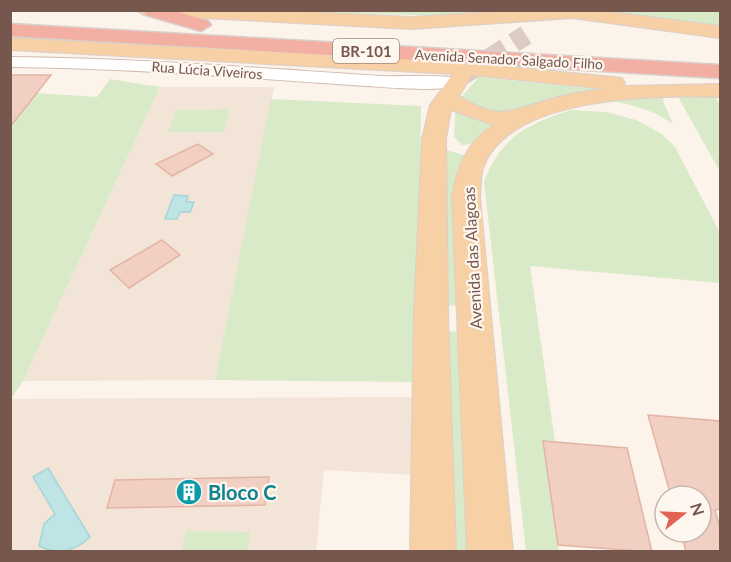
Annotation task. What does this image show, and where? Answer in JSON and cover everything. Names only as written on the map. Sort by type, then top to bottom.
[{"type":"highway","points":[[153,11],[201,25]]},
{"type":"highway","name":"Avenida Senador Salgado Filho","points":[[10,14],[720,54]]},
{"type":"highway","name":"Avenida Senador Salgado Filho","points":[[10,30],[720,72]]},
{"type":"main road","points":[[144,10],[411,23],[572,13],[720,32]]},
{"type":"main road","points":[[526,35],[536,27],[563,23],[720,41]]},
{"type":"main road","name":"Avenida Senador Salgado Filho","points":[[10,44],[460,68],[666,87]]},
{"type":"main road","name":"Avenida das Alagoas","points":[[490,552],[466,197],[471,164],[483,147],[519,118],[591,96],[666,87],[720,90]]},
{"type":"main road","points":[[450,95],[479,115],[499,120],[519,118]]},
{"type":"main road","points":[[450,95],[439,135],[449,146],[462,150],[483,147]]},
{"type":"main road","points":[[433,552],[431,314],[450,95]]},
{"type":"main road","points":[[431,314],[454,321],[464,335],[482,415]]},
{"type":"street","name":"Rua Lúcia Viveiros","points":[[10,62],[127,64],[404,82],[428,94],[450,95]]},
{"type":"shaded area","points":[[160,87],[274,87],[215,380],[23,381]]},
{"type":"shaded area","points":[[418,397],[417,475],[324,470],[316,551],[11,551],[10,399]]},
{"type":"green space","points":[[258,10],[514,11],[446,16]]},
{"type":"green space","points":[[588,11],[720,11],[720,25]]},
{"type":"green space","points":[[479,77],[596,89],[530,106],[510,116],[475,142],[462,145],[454,137],[456,103]]},
{"type":"green space","points":[[110,79],[160,87],[23,381],[11,399],[11,127],[37,93],[97,97]]},
{"type":"green space","points":[[665,93],[663,101],[673,124],[640,108],[603,100]]},
{"type":"green space","points":[[676,93],[714,95],[720,105],[720,172]]},
{"type":"green space","points":[[271,99],[421,106],[418,382],[215,380]]},
{"type":"green space","points":[[230,109],[224,132],[168,132],[176,110]]},
{"type":"green space","points":[[571,110],[606,112],[636,120],[662,134],[675,147],[720,233],[720,283],[530,266],[555,442],[543,442],[559,551],[526,551],[484,182],[499,154],[517,134],[541,121]]},
{"type":"green space","points":[[444,149],[466,156],[463,305],[440,306]]},
{"type":"green space","points":[[441,330],[457,332],[479,551],[446,551]]},
{"type":"green space","points":[[186,531],[250,532],[247,551],[182,551]]},
{"type":"water","points":[[174,195],[188,196],[186,202],[194,202],[190,212],[180,212],[177,219],[165,219]]},
{"type":"water","points":[[48,468],[90,537],[79,546],[66,550],[46,549],[39,546],[44,524],[55,514],[33,477]]},
{"type":"building","points":[[10,75],[51,75],[10,127]]},
{"type":"building","points":[[198,144],[213,154],[172,176],[156,164]]},
{"type":"building","points":[[162,240],[180,255],[129,288],[110,270]]},
{"type":"building","points":[[648,415],[720,421],[720,509],[715,510],[720,528],[720,552],[686,552],[684,544],[713,544],[713,484],[668,484]]},
{"type":"building","points":[[543,441],[627,448],[652,552],[558,545]]},
{"type":"building","name":"Bloco C","points":[[269,477],[265,505],[107,508],[115,480]]},
{"type":"tunnel","points":[[463,75],[526,35]]},
{"type":"place","name":"Bloco C","points":[[189,492]]}]
